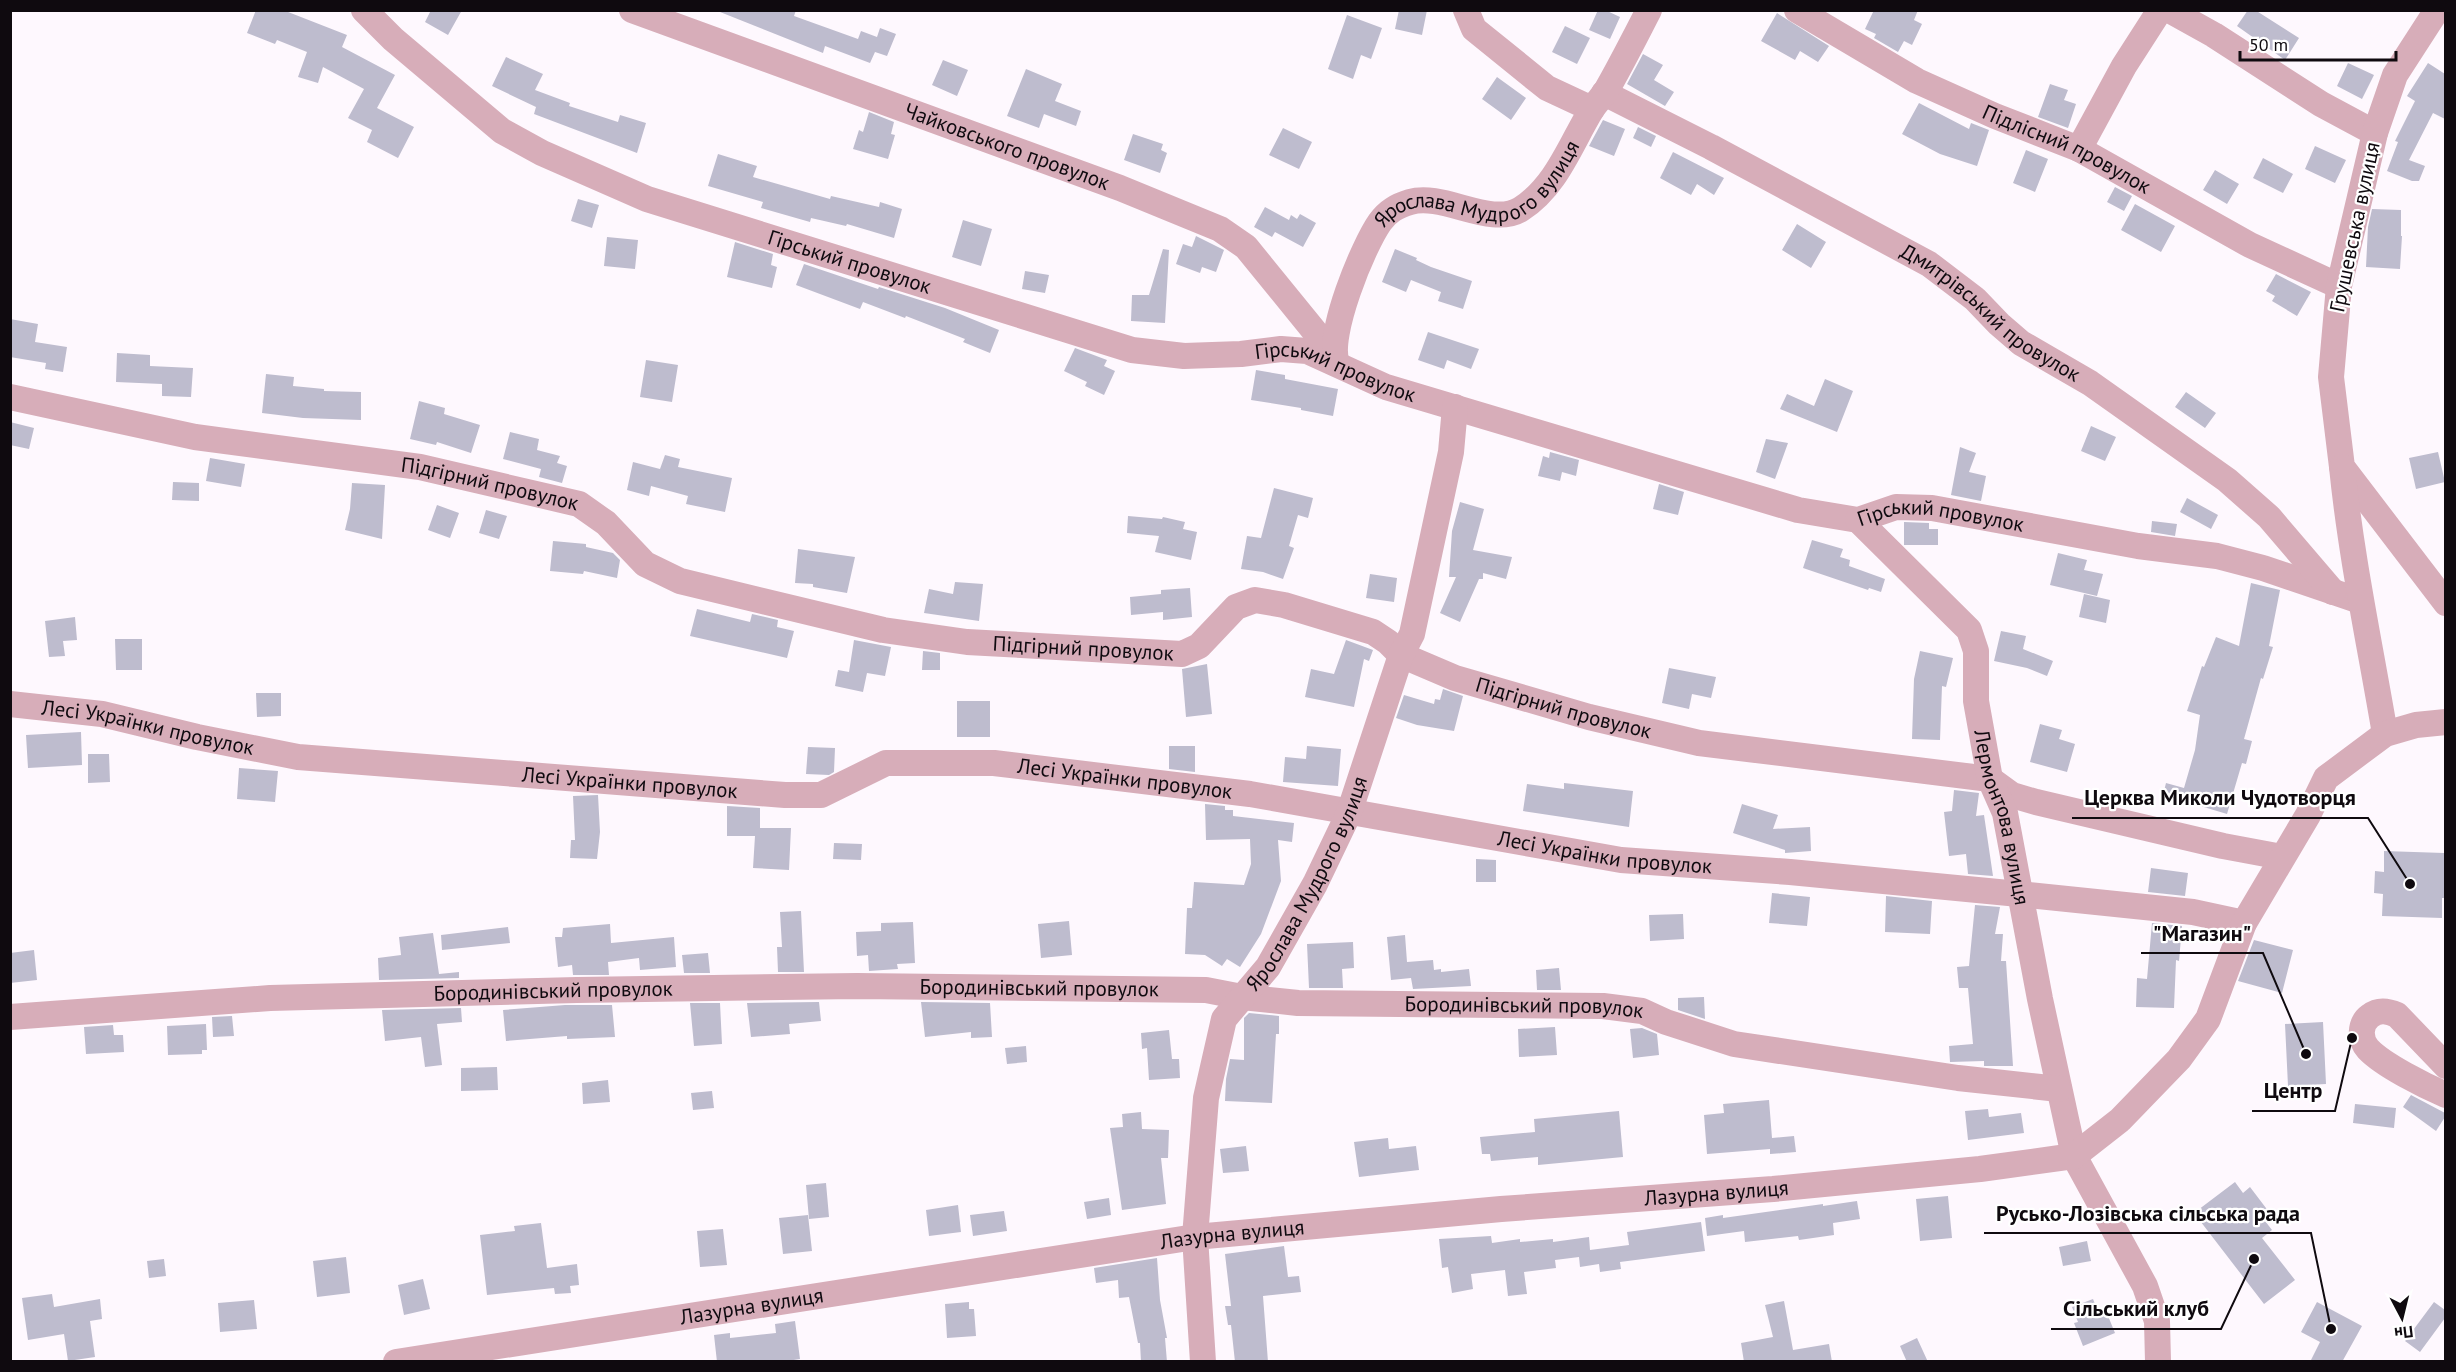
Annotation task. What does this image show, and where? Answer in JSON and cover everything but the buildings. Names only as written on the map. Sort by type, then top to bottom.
[{"type":"street","name":"Гірський провулок","points":[[364,10],[393,39],[502,132],[542,153],[647,199],[1132,350],[1184,356],[1241,354],[1281,349],[1307,351],[1336,360],[1386,387],[1798,510],[1858,520],[1896,507],[1932,508],[2138,546],[2217,556],[2264,568],[2360,601]]},
{"type":"street","name":"Чайковського провулок","points":[[632,10],[1120,188],[1221,229],[1246,247],[1336,360]]},
{"type":"street","name":"Дмитрівський провулок","points":[[1466,10],[1474,29],[1547,88],[1598,101],[1711,147],[1929,264],[1975,299],[2021,344],[2090,383],[2227,480],[2269,517],[2333,592]]},
{"type":"street","name":"Ярослава Мудрого вулиця","points":[[1336,360],[1335,339],[1353,276],[1380,221],[1393,208],[1413,201],[1434,200],[1496,214],[1520,210],[1543,190],[1571,151],[1649,10]]},
{"type":"street","name":"Підлісний провулок","points":[[1797,10],[1917,81],[1995,116],[2079,149],[2250,245],[2339,286]]},
{"type":"street","points":[[2079,149],[2124,66],[2160,10]]},
{"type":"street","points":[[2169,10],[2214,35],[2321,104],[2374,132]]},
{"type":"street","name":"Грушевська вулиця","points":[[2385,734],[2348,522],[2331,377],[2339,286],[2374,132],[2395,75],[2435,11]]},
{"type":"street","name":"Підгірний провулок","points":[[10,397],[195,437],[420,467],[579,504],[606,523],[645,564],[680,581],[883,630],[967,642],[1182,654],[1199,646],[1236,607],[1255,600],[1284,605],[1373,632],[1401,655],[1455,678],[1589,717],[1699,743],[1990,778],[2012,795],[2036,802],[2223,846],[2282,857]]},
{"type":"street","name":"Ярослава Мудрого вулиця","points":[[1203,1362],[1195,1237],[1206,1098],[1224,1019],[1268,968],[1315,884],[1349,813],[1401,655],[1412,634],[1451,452],[1455,407]]},
{"type":"street","points":[[2342,467],[2445,603]]},
{"type":"street","name":"Лермонтова вулиця","points":[[1858,520],[1969,630],[1976,651],[1976,701],[1990,778],[2005,813],[2019,894],[2074,1156],[2145,1286],[2157,1322],[2158,1362]]},
{"type":"street","name":"Лесі Українки провулок","points":[[10,704],[102,714],[196,737],[298,757],[785,795],[821,795],[886,764],[994,764],[1250,794],[1621,860],[1790,872],[2019,894],[2193,912],[2244,922]]},
{"type":"street","points":[[2074,1156],[2120,1120],[2179,1059],[2208,1019],[2244,922],[2308,815],[2326,778],[2385,734],[2416,725],[2445,722]]},
{"type":"street","name":"Бородинівський провулок","points":[[10,1017],[270,999],[624,989],[857,986],[1206,990],[1242,997],[1298,1003],[1603,1006],[1642,1011],[1666,1022],[1734,1044],[1958,1078],[2059,1089]]},
{"type":"street","points":[[2445,1066],[2397,1015],[2387,1011],[2377,1012],[2367,1017],[2362,1027],[2362,1037],[2366,1047],[2380,1059],[2445,1095]]},
{"type":"street","name":"Лазурна вулиця","points":[[396,1362],[1195,1237],[1501,1209],[1784,1188],[1980,1169],[2074,1156]]},
{"type":"place","name":"Церква Миколи Чудотворця","points":[[2410,884]]},
{"type":"place","name":"Центр","points":[[2352,1038]]},
{"type":"place","name":"\"Магазин\"","points":[[2306,1054]]},
{"type":"place","name":"Сільський клуб","points":[[2254,1259]]},
{"type":"place","name":"Русько-Лозівська сільська рада","points":[[2331,1329]]}]
